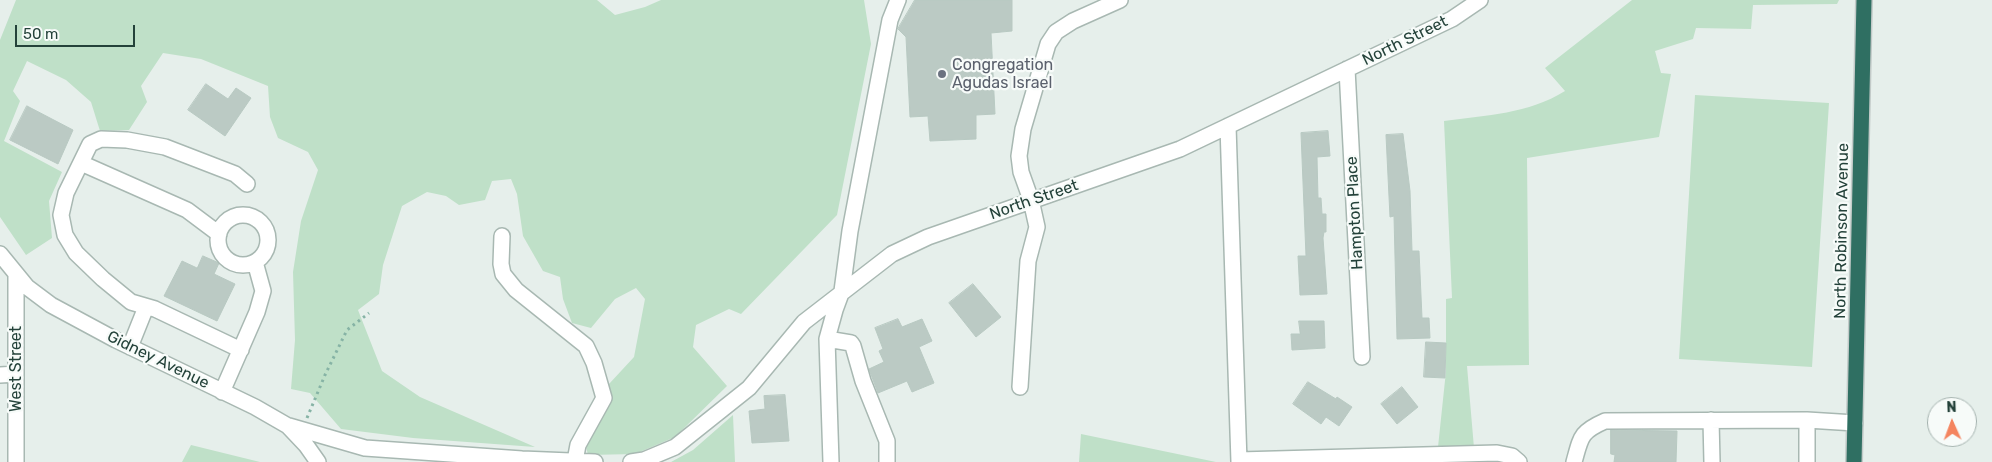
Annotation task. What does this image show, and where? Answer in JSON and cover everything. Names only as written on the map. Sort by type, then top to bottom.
[{"type":"highway","name":"North Robinson Avenue","points":[[1854,462],[1864,0]]},
{"type":"street","points":[[831,462],[827,339],[842,291],[850,231],[864,155],[890,20],[898,0]]},
{"type":"street","points":[[1020,387],[1028,261],[1037,227],[1031,200],[1021,172],[1019,156],[1023,128],[1048,44],[1056,32],[1073,21],[1120,0]]},
{"type":"street","name":"North Street","points":[[631,462],[644,460],[675,447],[710,420],[749,388],[804,322],[892,254],[928,237],[1180,149],[1452,19],[1480,0]]},
{"type":"street","name":"Hampton Place","points":[[1348,69],[1362,358]]},
{"type":"street","points":[[1228,126],[1239,461],[1497,453],[1512,456],[1519,462]]},
{"type":"street","points":[[240,350],[131,302],[76,252],[64,235],[61,215],[66,193],[90,144],[101,139],[127,140],[165,147],[235,174],[247,184]]},
{"type":"street","points":[[81,163],[187,210],[219,234]]},
{"type":"street","points":[[237,216],[245,216],[258,221],[266,232],[268,239],[265,251],[255,262],[247,264],[232,262],[221,250],[219,234],[225,223],[237,216]]},
{"type":"street","points":[[502,236],[501,264],[503,274],[516,290],[586,346],[594,363],[604,398],[578,445],[575,461]]},
{"type":"street","name":"Gidney Avenue","points":[[0,254],[26,288],[51,305],[130,347],[295,428],[318,462]]},
{"type":"street","points":[[222,392],[258,312],[263,291],[255,262]]},
{"type":"street","name":"West Street","points":[[16,276],[16,462]]},
{"type":"street","points":[[130,347],[146,307]]},
{"type":"street","points":[[827,339],[851,343],[853,346],[863,381],[887,441],[887,462]]},
{"type":"street","points":[[0,374],[16,374]]},
{"type":"street","points":[[1712,420],[1712,462]]},
{"type":"street","points":[[1574,462],[1580,440],[1588,428],[1604,421],[1807,420],[1855,424]]},
{"type":"street","points":[[1807,420],[1807,462]]},
{"type":"street","points":[[295,428],[365,448],[595,462]]},
{"type":"path","points":[[295,428],[316,400],[325,375],[347,330],[368,313]]},
{"type":"green space","points":[[16,0],[597,0],[615,15],[645,7],[661,0],[864,0],[871,44],[837,215],[741,314],[729,309],[696,325],[693,347],[727,386],[675,437],[635,454],[588,455],[585,442],[608,401],[609,384],[634,357],[645,299],[636,288],[615,299],[591,328],[572,323],[563,299],[560,277],[543,271],[523,236],[517,194],[511,179],[492,181],[485,200],[459,205],[446,196],[427,192],[402,206],[383,265],[379,294],[358,310],[382,371],[420,397],[535,447],[413,438],[341,429],[310,393],[291,389],[295,340],[293,272],[301,221],[318,170],[308,152],[278,138],[270,117],[268,86],[201,59],[163,53],[141,86],[147,102],[129,130],[100,131],[91,102],[66,80],[27,61],[13,91],[20,101],[4,141],[62,172],[49,201],[52,238],[26,255],[0,217],[0,40]]},
{"type":"green space","points":[[1632,0],[1839,0],[1837,4],[1753,5],[1751,29],[1696,28],[1693,39],[1655,51],[1661,73],[1671,74],[1659,137],[1527,158],[1529,365],[1467,366],[1474,448],[1438,447],[1446,371],[1446,299],[1452,298],[1444,121],[1522,109],[1537,105],[1565,91],[1545,68]]},
{"type":"green space","points":[[1695,95],[1829,103],[1812,367],[1679,359]]},
{"type":"green space","points":[[733,415],[735,462],[671,462],[693,450]]},
{"type":"green space","points":[[1081,434],[1216,462],[1079,462]]},
{"type":"green space","points":[[191,445],[260,462],[182,462]]},
{"type":"building","points":[[915,0],[1012,0],[1012,31],[991,33],[995,114],[976,115],[976,139],[930,141],[928,116],[910,117],[906,37],[898,29]]},
{"type":"building","points":[[206,84],[228,99],[236,88],[251,98],[225,136],[188,110]]},
{"type":"building","points":[[27,106],[73,130],[58,164],[10,140]]},
{"type":"building","points":[[1328,131],[1330,156],[1317,157],[1318,198],[1321,198],[1322,214],[1326,214],[1326,232],[1324,232],[1323,238],[1327,294],[1300,295],[1298,256],[1306,256],[1301,133]]},
{"type":"building","points":[[1403,134],[1410,191],[1412,251],[1419,251],[1422,318],[1429,318],[1430,338],[1397,339],[1394,216],[1390,217],[1386,135]]},
{"type":"building","points":[[203,256],[219,263],[214,274],[235,284],[217,321],[164,296],[182,261],[197,268]]},
{"type":"building","points":[[973,284],[1001,317],[976,337],[949,303]]},
{"type":"building","points":[[898,319],[902,327],[922,319],[932,341],[919,347],[934,383],[912,392],[907,381],[878,393],[869,369],[884,362],[879,351],[883,349],[875,328]]},
{"type":"building","points":[[1299,321],[1324,321],[1325,348],[1292,350],[1291,334],[1300,334]]},
{"type":"building","points":[[1426,342],[1446,343],[1445,378],[1424,377]]},
{"type":"building","points":[[1308,382],[1352,407],[1339,426],[1326,417],[1321,424],[1293,404]]},
{"type":"building","points":[[1402,387],[1418,407],[1397,424],[1381,404]]},
{"type":"building","points":[[785,395],[789,441],[752,443],[749,411],[765,409],[764,396]]},
{"type":"building","points":[[1611,430],[1677,431],[1676,462],[1614,462],[1615,455],[1611,454]]},
{"type":"place","name":"Congregation Agudas Israel","points":[[942,74]]}]
